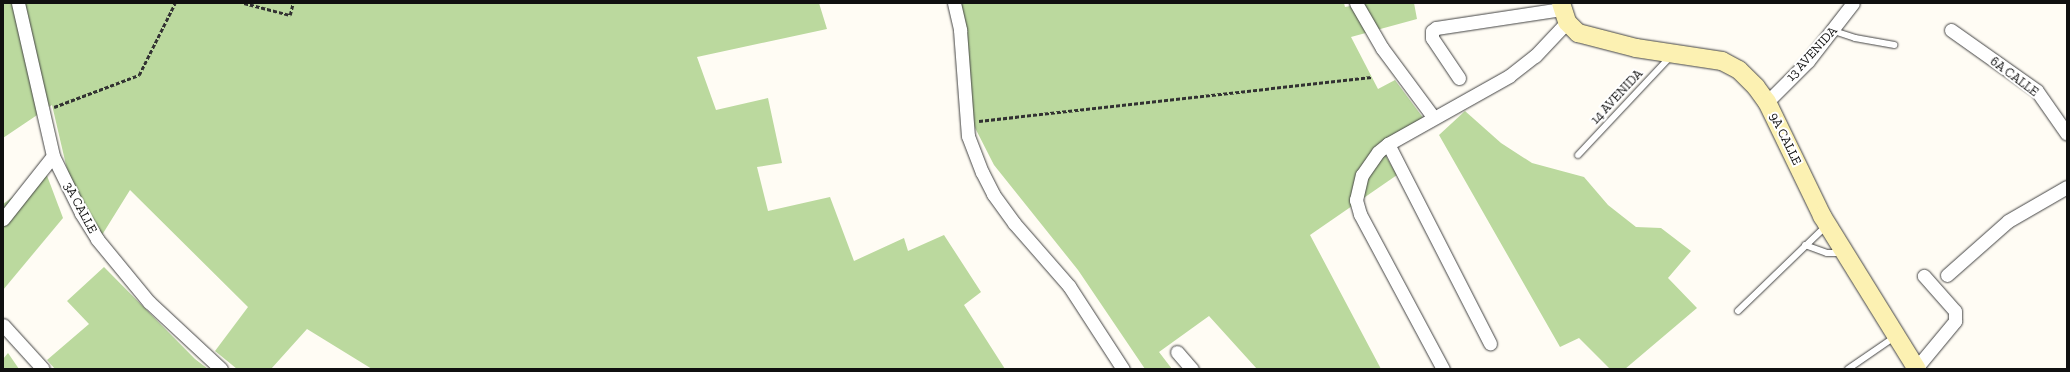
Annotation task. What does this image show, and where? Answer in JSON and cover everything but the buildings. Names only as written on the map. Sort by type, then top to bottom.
[{"type":"street","name":"3A CALLE","points":[[18,3],[53,156],[97,239],[149,302],[221,369]]},
{"type":"street","points":[[954,3],[960,30],[970,143],[993,194],[1014,223],[1069,286],[1122,369]]},
{"type":"street","points":[[1356,3],[1382,48],[1434,118]]},
{"type":"street","name":"13 AVENIDA","points":[[1767,102],[1834,30],[1854,3]]},
{"type":"street","points":[[1443,369],[1358,207],[1356,200],[1362,175],[1378,152],[1388,144],[1509,76],[1534,56],[1564,11]]},
{"type":"street","points":[[1459,78],[1432,38],[1432,31],[1436,28],[1564,11]]},
{"type":"street","name":"9A CALLE","points":[[1564,11],[1578,32],[1601,41],[1672,54],[1722,61],[1739,70],[1756,87],[1767,102],[1827,224],[1917,368]]},
{"type":"street","name":"6A CALLE","points":[[1951,30],[2037,91],[2067,134]]},
{"type":"street","points":[[1388,144],[1490,343]]},
{"type":"street","points":[[3,219],[53,156]]},
{"type":"street","points":[[1947,275],[2008,221],[2067,187]]},
{"type":"street","points":[[1917,368],[1955,321],[1954,311],[1924,276]]},
{"type":"street","points":[[3,324],[44,369]]},
{"type":"street","points":[[1177,352],[1192,369]]},
{"type":"lane","points":[[1834,30],[1854,38],[1894,45]]},
{"type":"lane","name":"14 AVENIDA","points":[[1578,155],[1672,54]]},
{"type":"lane","points":[[1738,311],[1827,224]]},
{"type":"lane","points":[[1805,245],[1836,255],[1844,252]]},
{"type":"lane","points":[[1848,369],[1897,335]]},
{"type":"path","points":[[43,111],[139,75],[175,3]]},
{"type":"path","points":[[244,3],[290,15],[293,3]]},
{"type":"path","points":[[967,122],[1372,77]]},
{"type":"green space","points":[[3,3],[819,3],[827,29],[697,57],[716,110],[768,98],[782,163],[757,167],[768,211],[830,197],[854,261],[904,238],[908,251],[944,235],[981,292],[964,305],[1005,369],[372,369],[307,329],[271,369],[237,369],[215,351],[248,307],[130,190],[102,235],[78,201],[66,165],[52,105],[3,138]]},
{"type":"green space","points":[[953,3],[1344,3],[1345,7],[1368,3],[1414,3],[1417,19],[1351,37],[1378,89],[1395,80],[1424,119],[1380,146],[1397,175],[1310,235],[1381,369],[1257,369],[1209,316],[1159,352],[1172,369],[1145,369],[1078,270],[994,165],[970,118]]},
{"type":"green space","points":[[1465,111],[1501,143],[1532,163],[1584,177],[1608,205],[1636,227],[1661,228],[1691,251],[1668,278],[1697,308],[1625,369],[1610,369],[1579,338],[1560,347],[1439,135]]},
{"type":"green space","points":[[46,173],[63,218],[3,290],[3,204]]},
{"type":"green space","points":[[104,267],[195,359],[208,369],[55,369],[47,360],[89,324],[67,301]]},
{"type":"green space","points":[[8,353],[19,369],[3,369],[3,359]]}]
